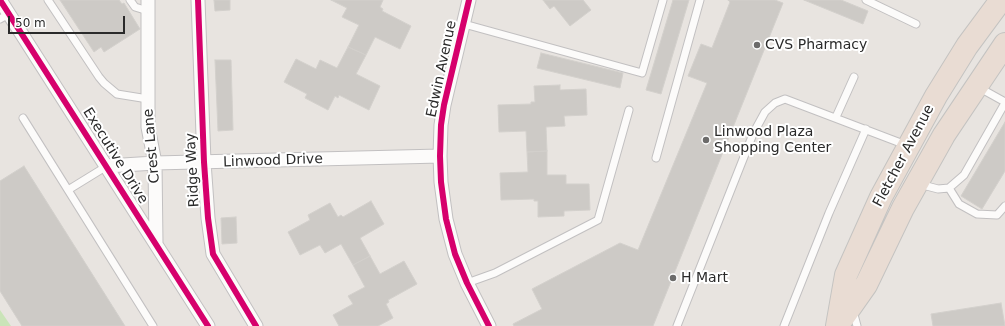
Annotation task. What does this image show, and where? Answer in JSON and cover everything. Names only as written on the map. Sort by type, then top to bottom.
[{"type":"highway","name":"Fletcher Avenue","points":[[837,326],[846,275],[881,197],[908,145],[951,71],[1001,0]]},
{"type":"highway","name":"Fletcher Avenue","points":[[837,326],[855,316],[866,285],[917,183],[944,135],[1005,44]]},
{"type":"street","name":"Executive Drive","points":[[0,0],[4,16],[107,166],[208,326]]},
{"type":"street","name":"Ridge Way","points":[[198,0],[204,162],[208,218],[213,254],[256,326]]},
{"type":"street","name":"Edwin Avenue","points":[[469,0],[444,105],[440,156],[441,182],[446,219],[455,254],[467,283],[489,326]]},
{"type":"street","name":"Crest Lane","points":[[148,5],[148,127],[156,163],[156,244]]},
{"type":"street","name":"Linwood Drive","points":[[107,166],[156,163],[440,156]]},
{"type":"lane","points":[[48,0],[99,78],[104,83],[117,94],[148,99]]},
{"type":"lane","points":[[130,0],[135,7],[148,5]]},
{"type":"lane","points":[[464,24],[642,73],[663,0]]},
{"type":"lane","points":[[656,158],[700,0]]},
{"type":"lane","points":[[866,0],[916,24]]},
{"type":"lane","points":[[836,117],[854,76]]},
{"type":"lane","points":[[917,183],[938,189],[949,188],[964,175],[1005,103],[976,86]]},
{"type":"lane","points":[[677,326],[753,134],[765,112],[775,103],[785,99],[908,145]]},
{"type":"lane","points":[[467,283],[495,273],[598,220],[629,110]]},
{"type":"lane","points":[[23,118],[153,326]]},
{"type":"lane","points":[[784,326],[829,213],[866,129]]},
{"type":"lane","points":[[68,190],[107,166]]},
{"type":"lane","points":[[949,188],[959,204],[977,214],[997,215],[1005,206]]},
{"type":"green space","points":[[0,310],[11,326],[0,326]]},
{"type":"building","points":[[60,0],[119,0],[122,4],[124,3],[140,29],[104,52],[101,47],[94,52]]},
{"type":"building","points":[[214,0],[230,0],[230,10],[215,11]]},
{"type":"building","points":[[331,0],[383,0],[380,7],[383,9],[382,11],[411,26],[400,49],[375,37],[366,55],[348,47],[359,25],[342,17],[347,8]]},
{"type":"building","points":[[543,0],[583,0],[591,10],[570,26],[554,6],[550,9]]},
{"type":"building","points":[[673,0],[689,0],[661,94],[646,90]]},
{"type":"building","name":"Linwood Plaza Shopping Center","points":[[728,0],[775,0],[783,3],[653,326],[514,326],[513,324],[542,309],[532,289],[620,243],[638,250],[707,83],[688,76],[701,44],[712,48],[730,2]]},
{"type":"building","points":[[804,0],[841,0],[868,11],[863,24]]},
{"type":"building","points":[[348,47],[366,55],[356,74],[380,86],[369,110],[339,95],[338,98],[335,96],[328,110],[305,98],[307,94],[284,82],[296,59],[316,69],[320,60],[337,68]]},
{"type":"building","points":[[541,53],[623,73],[620,88],[537,68]]},
{"type":"building","points":[[215,60],[231,60],[233,130],[218,131]]},
{"type":"building","points":[[560,85],[560,90],[586,89],[587,115],[564,116],[565,126],[546,127],[547,151],[527,152],[526,131],[499,132],[498,105],[531,104],[531,102],[535,102],[534,86]]},
{"type":"building","points":[[1005,122],[1005,171],[982,209],[961,196]]},
{"type":"building","points":[[547,151],[547,175],[566,175],[566,184],[589,184],[590,210],[564,211],[564,216],[538,217],[538,201],[534,201],[534,199],[501,200],[500,173],[528,172],[527,152]]},
{"type":"building","points":[[24,166],[125,326],[22,326],[0,291],[0,181]]},
{"type":"building","points":[[371,201],[384,224],[360,238],[370,256],[353,265],[341,244],[325,253],[320,245],[300,255],[288,232],[310,220],[308,215],[330,203],[338,217],[341,215],[343,217]]},
{"type":"building","points":[[236,217],[237,243],[222,244],[221,218]]},
{"type":"building","points":[[370,256],[380,274],[404,261],[417,284],[388,300],[389,302],[386,304],[393,318],[378,326],[339,326],[333,315],[353,304],[348,296],[365,287],[353,265]]},
{"type":"building","points":[[1001,303],[1005,326],[933,326],[931,314]]},
{"type":"cycle path","points":[[0,0],[208,326]]},
{"type":"cycle path","points":[[198,0],[204,162],[208,218],[213,254],[256,326]]},
{"type":"cycle path","points":[[469,0],[444,105],[441,125],[441,182],[446,219],[455,254],[467,283],[489,326]]},
{"type":"place","name":"CVS Pharmacy","points":[[757,45]]},
{"type":"place","name":"Linwood Plaza Shopping Center","points":[[706,140]]},
{"type":"place","name":"H Mart","points":[[673,278]]}]
